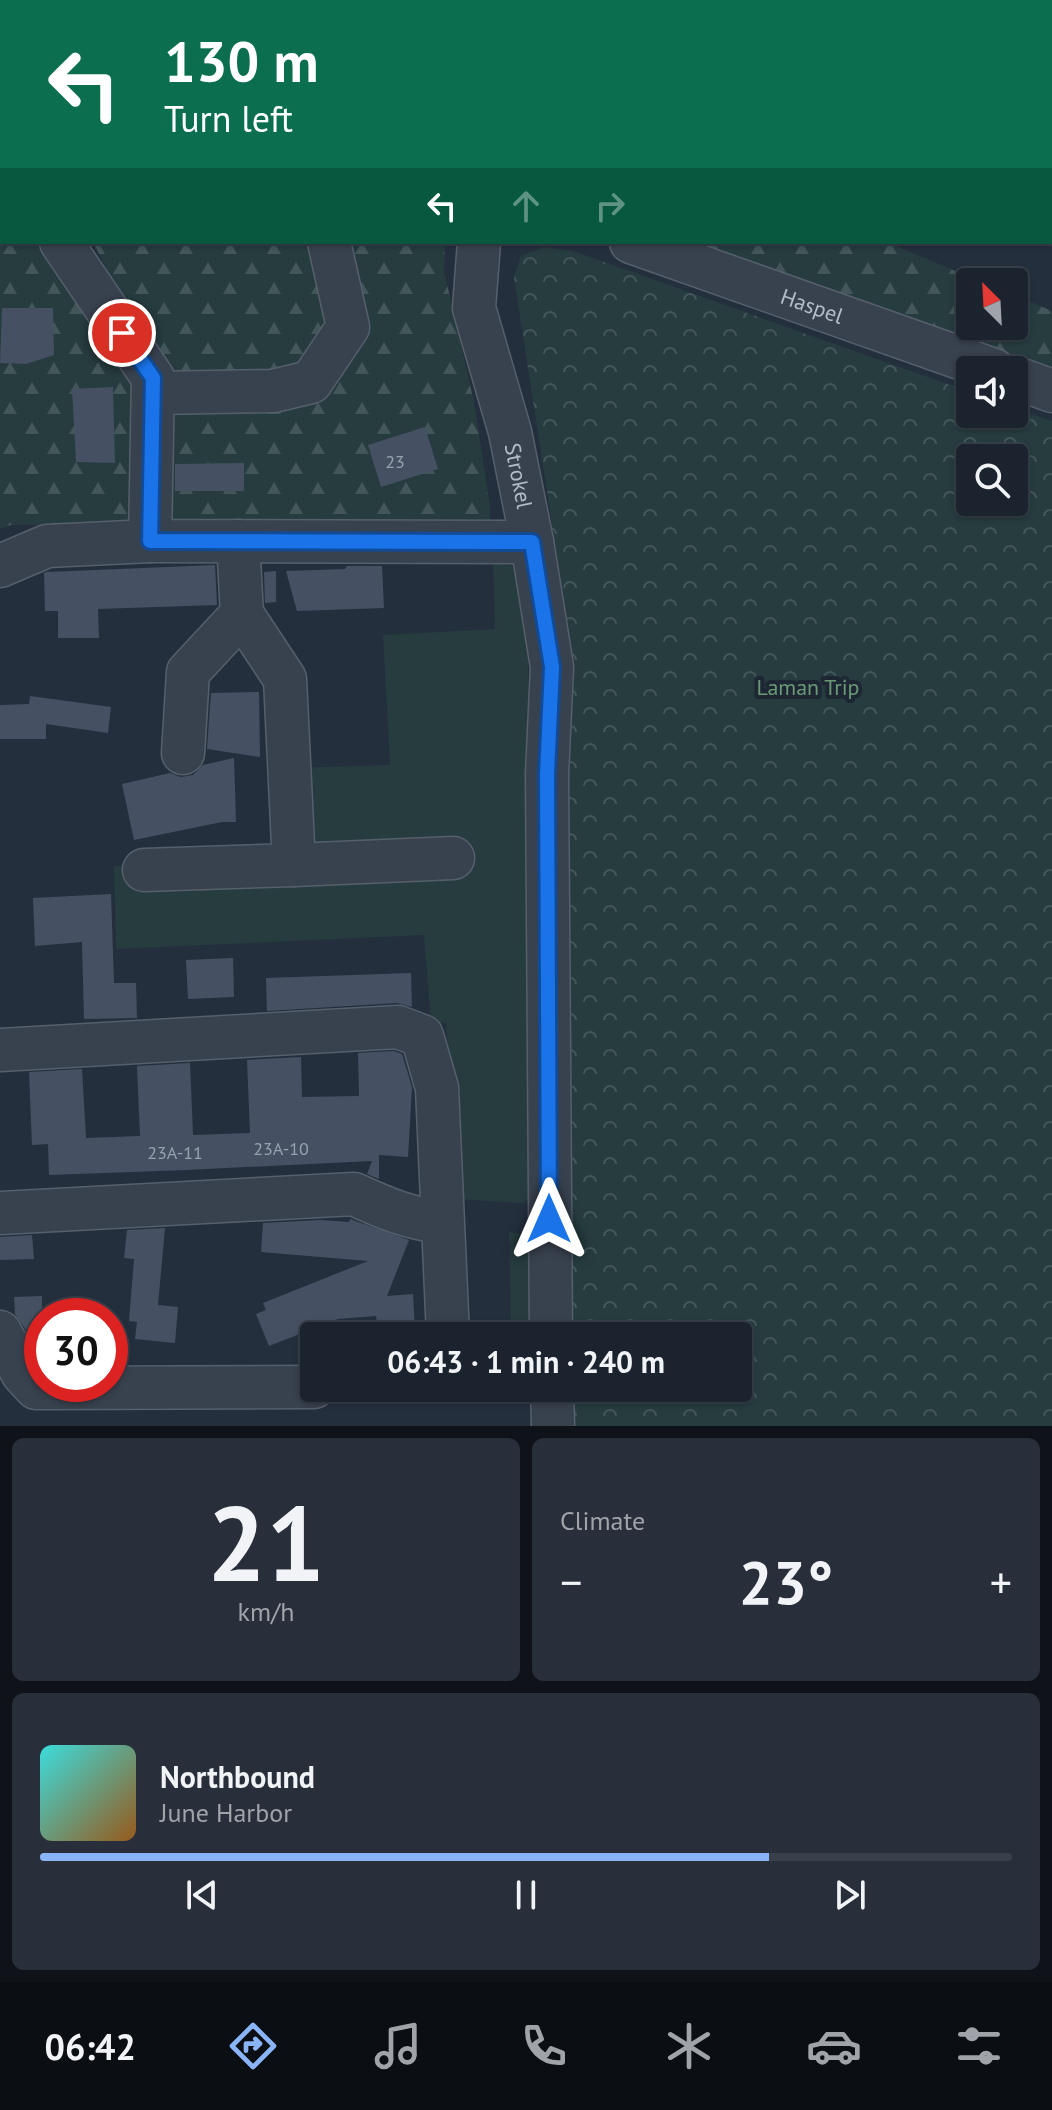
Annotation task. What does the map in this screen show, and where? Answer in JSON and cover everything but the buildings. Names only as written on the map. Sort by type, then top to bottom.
[{"type":"street","points":[[62,244],[153,378],[150,541]]},
{"type":"street","points":[[153,393],[273,391],[311,382],[348,327],[329,244]]},
{"type":"street","name":"Strokel","points":[[479,244],[474,308],[510,432],[552,667],[547,774],[551,1322]]},
{"type":"street","name":"Haspel","points":[[637,244],[956,357]]},
{"type":"street","points":[[1028,382],[1052,391]]},
{"type":"street","points":[[0,566],[47,546],[150,541],[532,542]]},
{"type":"street","points":[[238,541],[242,614],[285,679],[294,865]]},
{"type":"street","points":[[183,753],[188,672],[242,614]]},
{"type":"street","points":[[144,870],[453,858]]},
{"type":"street","points":[[0,1050],[398,1027],[422,1036],[437,1088],[447,1322]]},
{"type":"street","points":[[0,1213],[354,1194],[383,1208],[422,1220],[442,1222]]},
{"type":"street","points":[[0,1332],[23,1374],[36,1388],[300,1387]]},
{"type":"street","points":[[552,1402],[553,1426]]},
{"type":"green space","points":[[0,244],[66,244],[141,385],[139,524],[11,525],[0,529]]},
{"type":"green space","points":[[94,244],[445,244],[444,271],[474,402],[490,521],[163,524],[161,378]]},
{"type":"green space","points":[[702,244],[891,244],[956,271],[956,336]]},
{"type":"green space","name":"Laman Trip","points":[[543,247],[573,251],[956,387],[956,428],[1028,428],[1028,413],[1052,421],[1052,1426],[570,1426],[570,1402],[752,1402],[752,1322],[569,1322],[565,661],[551,517],[514,277],[521,256]]},
{"type":"green space","points":[[1028,301],[1052,311],[1052,371],[1028,362],[1028,356],[1011,356],[966,340],[1028,340]]},
{"type":"green space","points":[[493,561],[524,569],[528,649],[537,1195],[522,1203],[457,1199],[446,1023],[431,1022],[424,935],[116,949],[114,866],[265,863],[293,768],[390,765],[383,635],[495,629]]},
{"type":"green space","points":[[509,1232],[536,1237],[539,1322],[511,1322]]},
{"type":"route","points":[[122,333],[153,378],[150,541],[532,542],[552,667],[547,774],[549,1219]]}]
